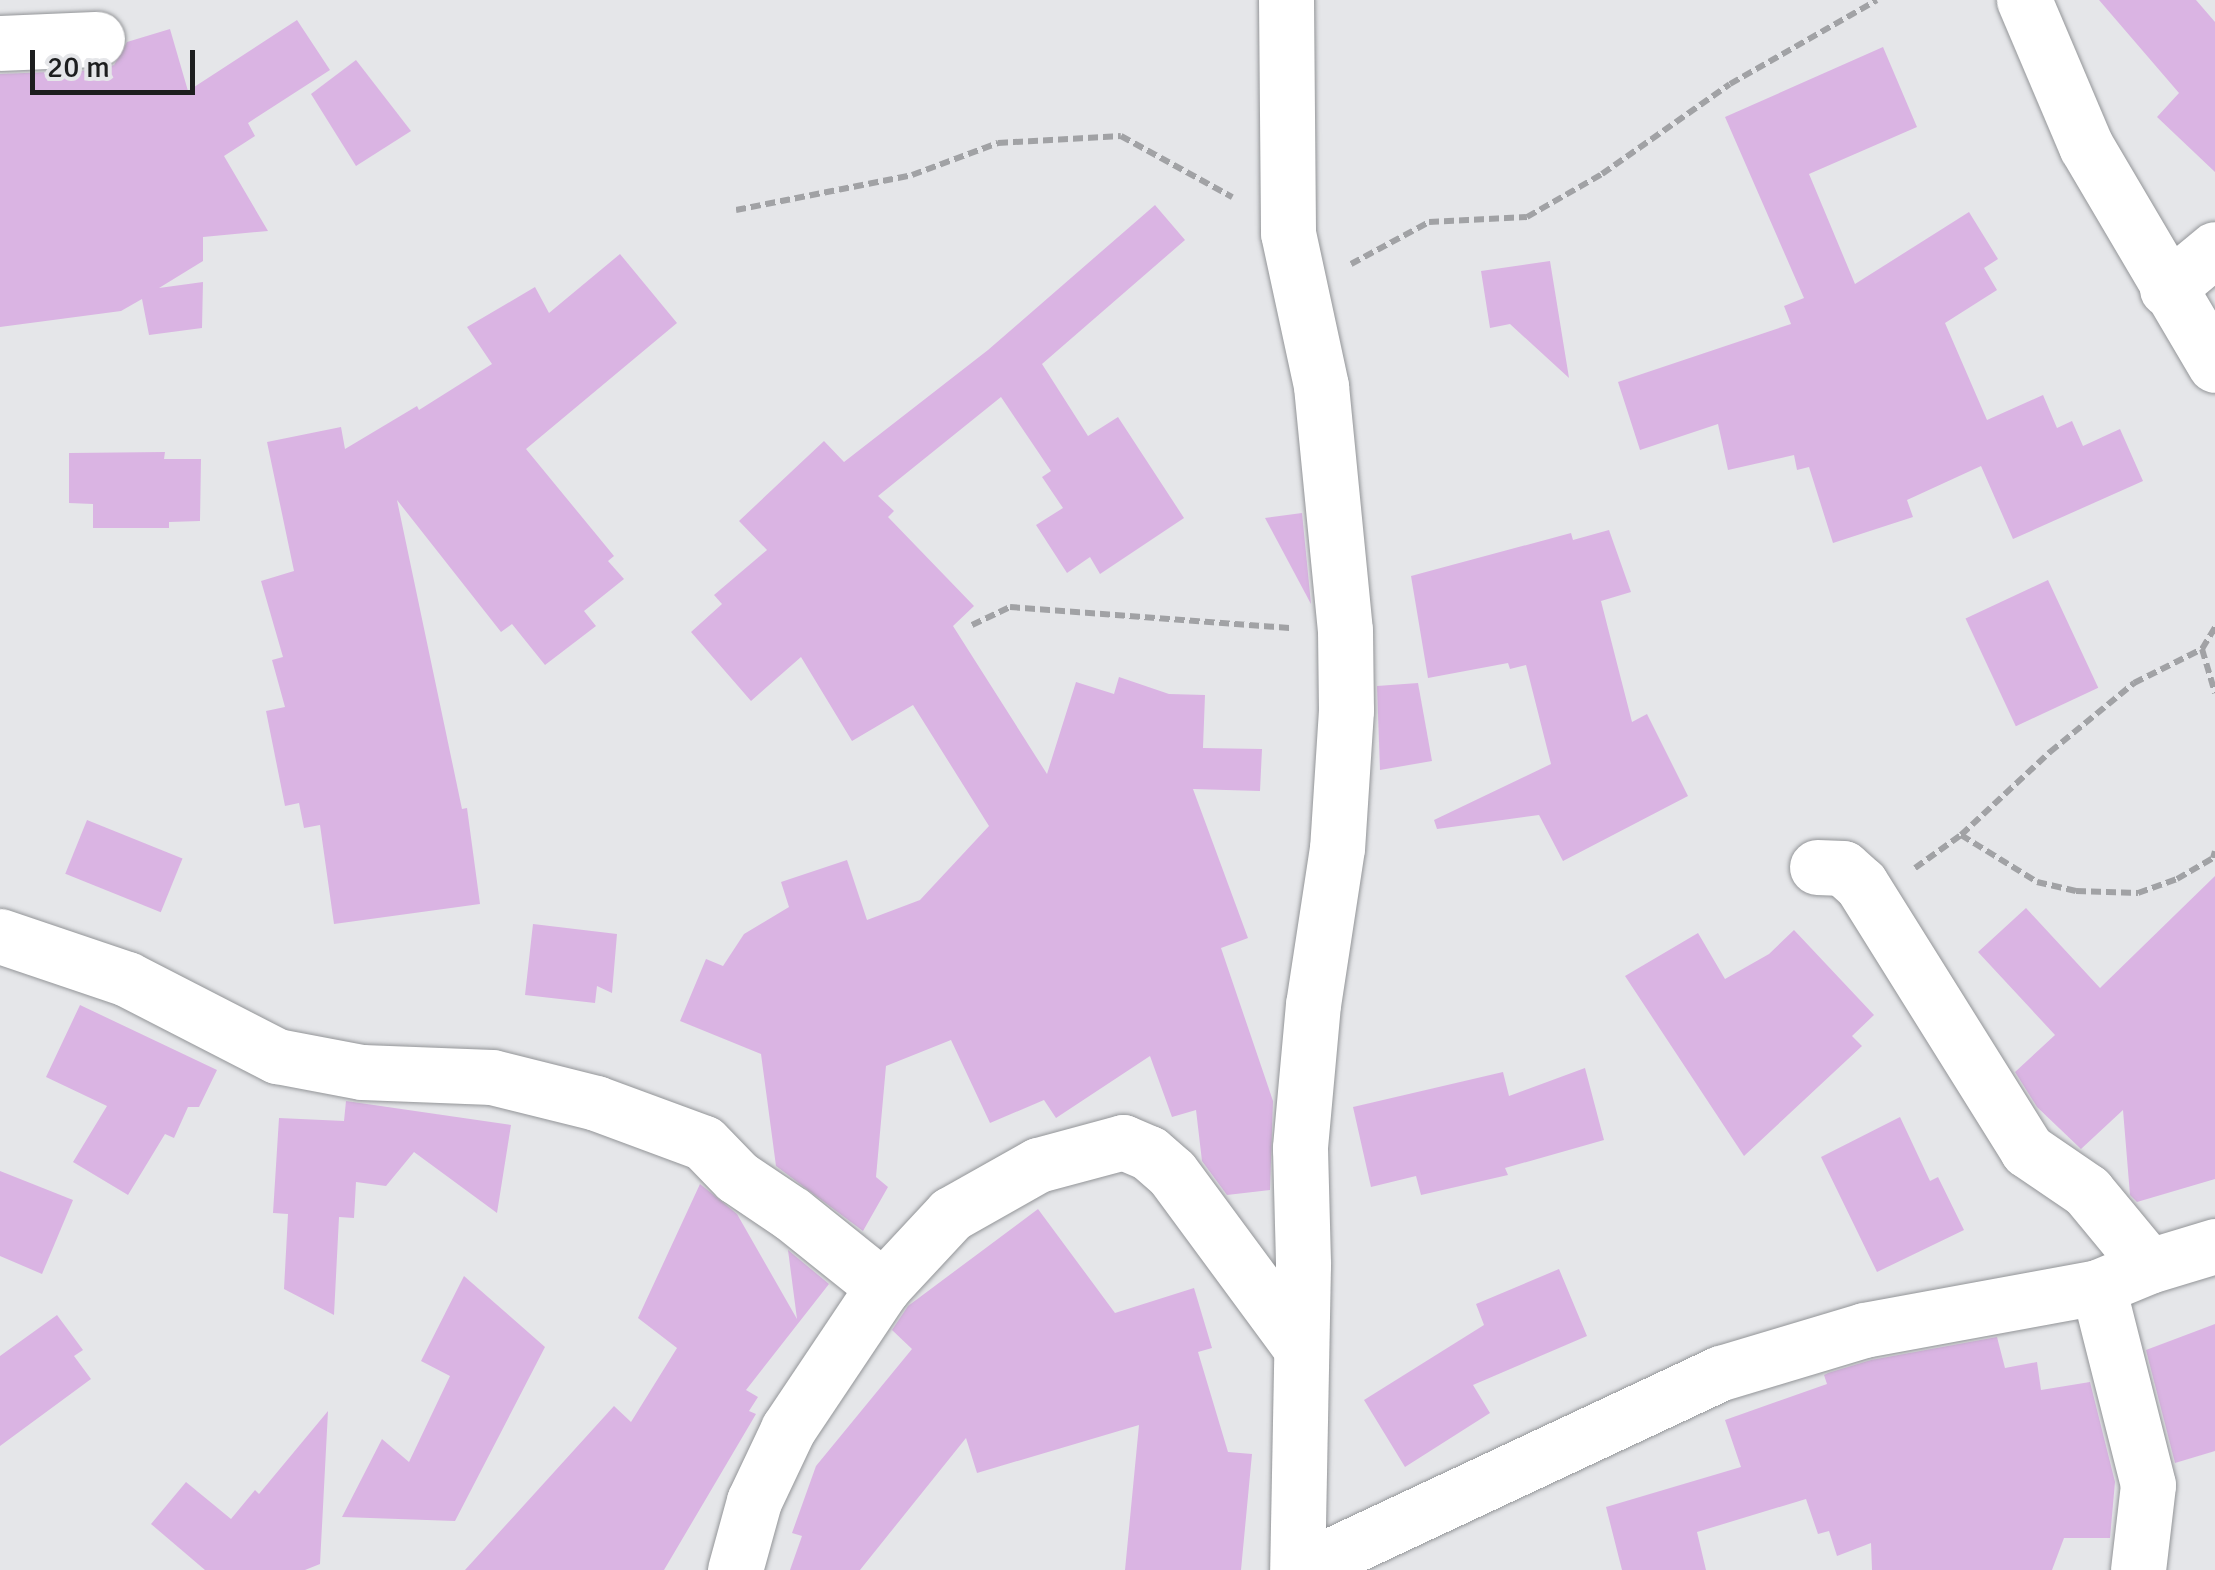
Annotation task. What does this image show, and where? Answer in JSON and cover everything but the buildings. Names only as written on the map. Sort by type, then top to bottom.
[{"type":"street","points":[[1286,0],[1288,233],[1322,386],[1345,630],[1346,710],[1337,848],[1313,1004],[1300,1148],[1303,1265],[1298,1344],[1298,1570],[1721,1373],[1864,1330],[2098,1287],[2215,1246]]},
{"type":"street","points":[[2024,0],[2086,146],[2215,365]]},
{"type":"street","points":[[0,43],[97,39]]},
{"type":"street","points":[[2167,289],[2215,249]]},
{"type":"street","points":[[1817,867],[1843,868],[1861,884],[2027,1150],[2088,1191],[2149,1266]]},
{"type":"street","points":[[0,936],[127,980],[277,1056],[362,1072],[492,1077],[596,1103],[704,1143],[737,1177],[792,1214],[883,1288]]},
{"type":"street","points":[[735,1570],[754,1502],[788,1429],[883,1288],[952,1214],[1038,1165],[1124,1142],[1149,1153],[1172,1173],[1298,1344]]},
{"type":"street","points":[[2098,1287],[2148,1485],[2138,1570]]},
{"type":"path","points":[[1346,280],[1350,264],[1429,222],[1527,217],[1602,174],[1730,84],[1876,0]]},
{"type":"path","points":[[736,210],[912,175],[998,144],[1121,136],[1193,171],[1288,233]]},
{"type":"path","points":[[972,625],[1010,607],[1214,626],[1345,630]]},
{"type":"path","points":[[2215,627],[2202,650],[2134,683],[2050,752],[1960,836],[2037,882],[2076,891],[2138,893],[2177,880],[2213,858],[2215,850]]},
{"type":"path","points":[[2202,650],[2215,693]]}]
